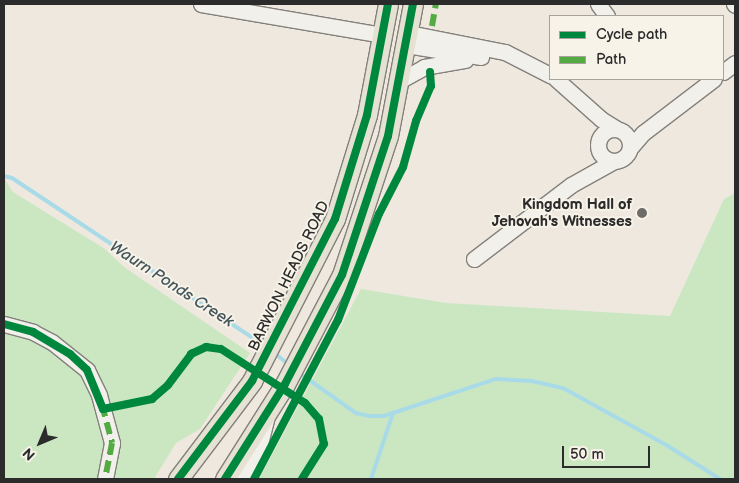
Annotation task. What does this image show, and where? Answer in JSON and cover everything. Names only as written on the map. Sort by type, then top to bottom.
[{"type":"main road","name":"BARWON HEADS ROAD","points":[[178,479],[252,381],[286,319],[335,218],[367,115],[388,4]]},
{"type":"main road","points":[[226,479],[273,405],[310,338],[351,252],[379,167],[401,80],[413,4]]},
{"type":"main road","points":[[383,35],[408,39]]},
{"type":"street","points":[[201,4],[383,35]]},
{"type":"street","points":[[598,4],[606,15]]},
{"type":"street","points":[[408,39],[545,72]]},
{"type":"street","points":[[408,39],[500,50],[545,72]]},
{"type":"street","points":[[401,80],[429,65],[492,58]]},
{"type":"street","points":[[724,71],[735,63]]},
{"type":"street","points":[[557,80],[601,119],[620,130],[628,138],[630,148]]},
{"type":"street","points":[[571,185],[623,158],[630,148],[655,123],[713,80]]},
{"type":"street","points":[[570,90],[586,112],[604,158],[614,161]]},
{"type":"street","points":[[474,259],[571,185],[590,166],[599,144],[608,130],[620,130],[655,123]]},
{"type":"street","points":[[4,324],[33,332],[52,342],[87,370],[99,395],[112,443],[105,479]]},
{"type":"street","points":[[243,479],[258,452],[273,405]]},
{"type":"green space","points":[[4,178],[13,192],[105,249],[124,267],[250,353],[200,429],[176,443],[154,479],[4,479]]},
{"type":"green space","points":[[735,193],[735,479],[259,479],[361,289],[446,303],[670,316],[724,199]]},
{"type":"waterway","name":"Waurn Ponds Creek","points":[[4,176],[12,178],[265,346]]},
{"type":"waterway","name":"Waurn Ponds Creek","points":[[272,351],[288,364]]},
{"type":"waterway","name":"Waurn Ponds Creek","points":[[298,372],[356,413],[369,416],[384,416],[496,379],[532,381],[563,388],[668,446],[720,479]]},
{"type":"waterway","points":[[371,479],[393,413]]},
{"type":"marked path","points":[[432,26],[436,4]]},
{"type":"marked path","points":[[102,405],[112,443],[105,479]]},
{"type":"cycle path","points":[[178,479],[252,381],[335,219],[367,115],[388,4]]},
{"type":"cycle path","points":[[225,479],[285,384],[342,275],[388,136],[413,4]]},
{"type":"cycle path","points":[[254,479],[338,320],[379,214],[403,167],[416,121],[431,86],[430,72]]},
{"type":"cycle path","points":[[4,324],[33,332],[70,354],[87,370],[103,409],[152,399],[168,385],[191,354],[206,347],[221,349],[305,403],[319,419],[324,444],[302,479]]},
{"type":"place","name":"Kingdom Hall of Jehovah's Witnesses","points":[[642,213]]}]
